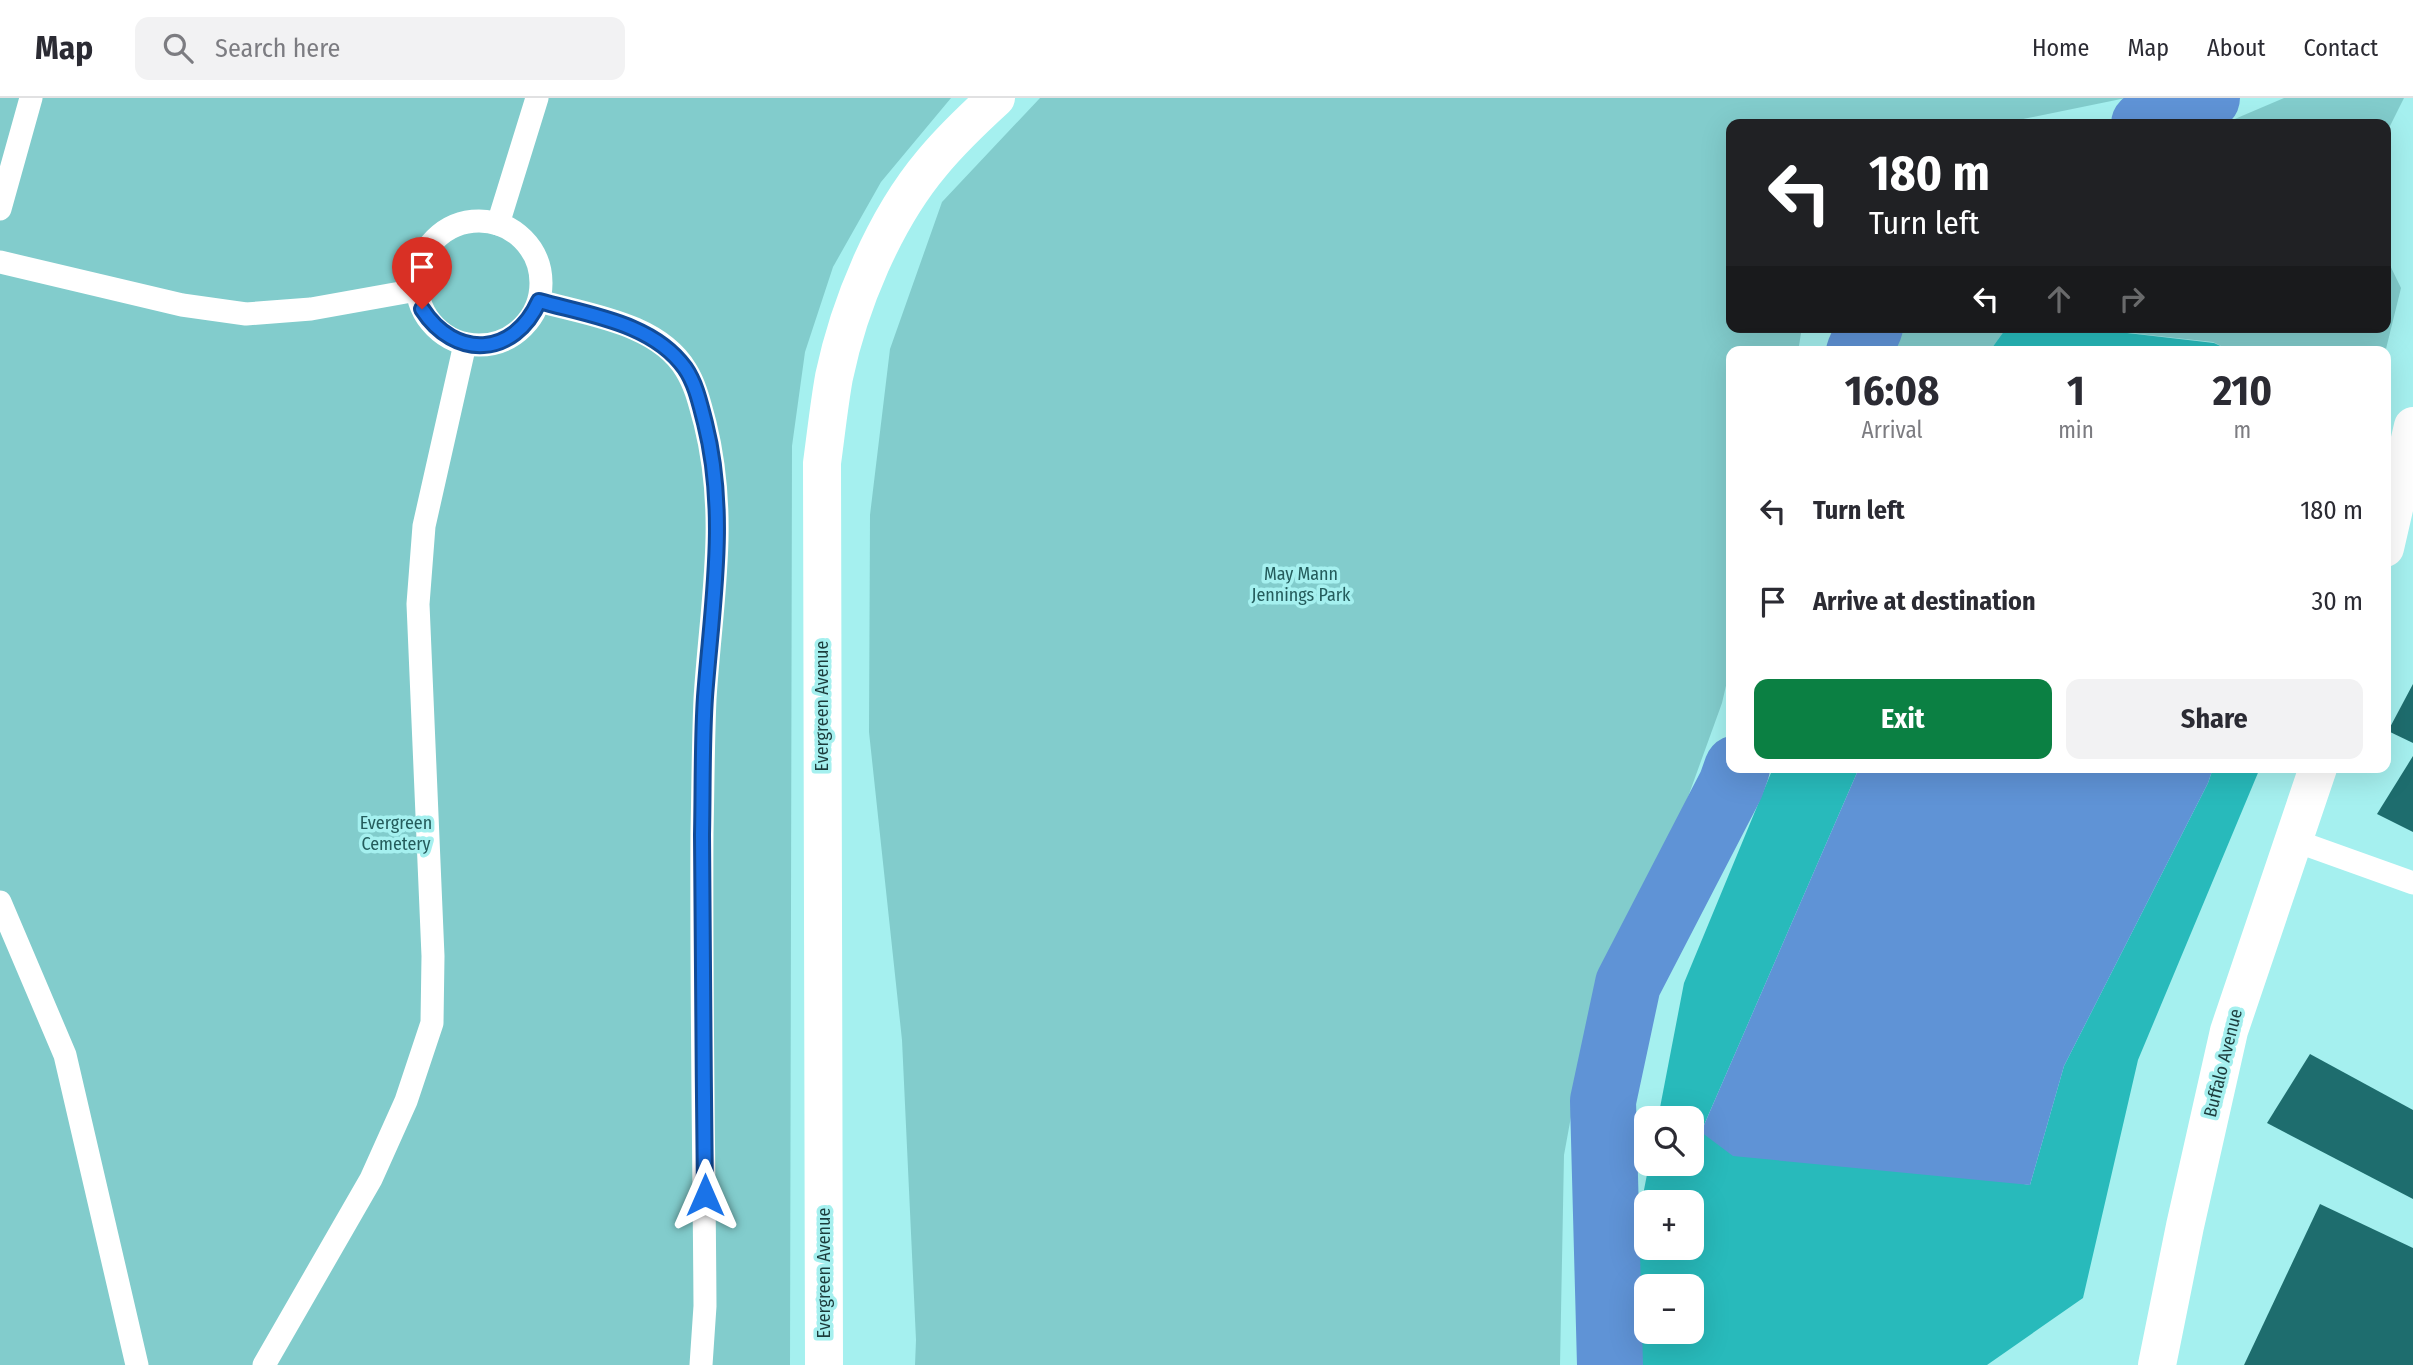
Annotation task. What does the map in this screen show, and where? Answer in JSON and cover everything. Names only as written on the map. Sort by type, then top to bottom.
[{"type":"street","name":"Evergreen Avenue","points":[[824,1365],[821,523],[824,450],[834,378],[850,317],[870,266],[902,208],[930,165],[996,98]]},
{"type":"street","points":[[2391,522],[2413,426]]},
{"type":"street","name":"Buffalo Avenue","points":[[2157,1365],[2229,1031],[2316,773]]},
{"type":"lane","points":[[0,209],[31,98]]},
{"type":"lane","points":[[498,224],[537,98]]},
{"type":"lane","points":[[478,221],[498,224],[516,233],[529,246],[538,264],[542,282],[539,301],[531,318],[518,332],[502,341],[484,345],[465,344],[447,337],[432,324],[422,309],[417,290],[419,270],[426,250],[440,235],[458,225],[478,221]]},
{"type":"lane","points":[[0,262],[182,305],[246,314],[311,309],[417,290]]},
{"type":"lane","points":[[539,301],[629,327],[665,345],[686,369],[697,393],[712,451],[718,508],[718,556],[705,713],[702,834],[705,1306],[701,1365]]},
{"type":"lane","points":[[264,1365],[371,1179],[407,1101],[432,1023],[433,956],[418,604],[424,526],[465,344]]},
{"type":"lane","points":[[2293,840],[2413,883]]},
{"type":"lane","points":[[0,902],[65,1055],[137,1365]]},
{"type":"green space","name":"Evergreen Cemetery","points":[[0,98],[951,98],[881,182],[833,267],[805,352],[792,446],[790,1365],[0,1365]]},
{"type":"green space","name":"May Mann Jennings Park","points":[[1040,98],[2126,98],[2023,119],[1726,119],[1726,333],[1801,333],[1799,346],[1726,346],[1726,686],[1654,891],[1589,1018],[1564,1155],[1560,1365],[915,1365],[902,1040],[869,732],[870,515],[890,349],[942,202]]},
{"type":"green space","points":[[2284,98],[2404,98],[2391,124],[2391,119],[2235,119]]},
{"type":"green space","points":[[2391,267],[2401,288],[2391,329]]},
{"type":"green space","points":[[1899,333],[2003,333],[1993,346],[1892,346]]},
{"type":"green space","points":[[2130,333],[2390,333],[2387,346],[2221,346],[2213,342]]},
{"type":"shaded area","points":[[2003,333],[2127,333],[2220,346],[1993,346]]},
{"type":"shaded area","points":[[1771,773],[1857,773],[1704,1125],[1704,1106],[1660,1106],[1684,983]]},
{"type":"shaded area","points":[[1857,773],[2211,773],[2064,1066],[2030,1185],[1733,1156],[1704,1134],[1704,1125]]},
{"type":"shaded area","points":[[2211,773],[2258,773],[2138,1060],[2083,1298],[1987,1365],[1635,1365],[1635,1344],[1704,1344],[1704,1274],[1637,1274],[1637,1260],[1704,1260],[1704,1190],[1644,1190],[1647,1176],[1704,1176],[1704,1132],[2030,1185],[2064,1066]]},
{"type":"building","points":[[2413,684],[2413,743],[2391,732],[2391,725]]},
{"type":"building","points":[[2413,756],[2413,832],[2377,814]]},
{"type":"building","points":[[2310,1054],[2413,1110],[2413,1199],[2267,1123]]},
{"type":"building","points":[[2320,1204],[2413,1248],[2413,1365],[2244,1365]]},
{"type":"waterway","points":[[2156,119],[2207,98]]},
{"type":"waterway","points":[[1862,346],[1867,333]]},
{"type":"waterway","points":[[1610,1365],[1603,1101],[1628,984],[1735,773]]},
{"type":"route","points":[[422,309],[432,324],[447,337],[465,344],[484,345],[502,341],[518,332],[531,318],[539,301],[629,327],[665,345],[686,369],[697,393],[712,451],[718,508],[718,556],[705,700],[702,834],[705,1195]]}]
